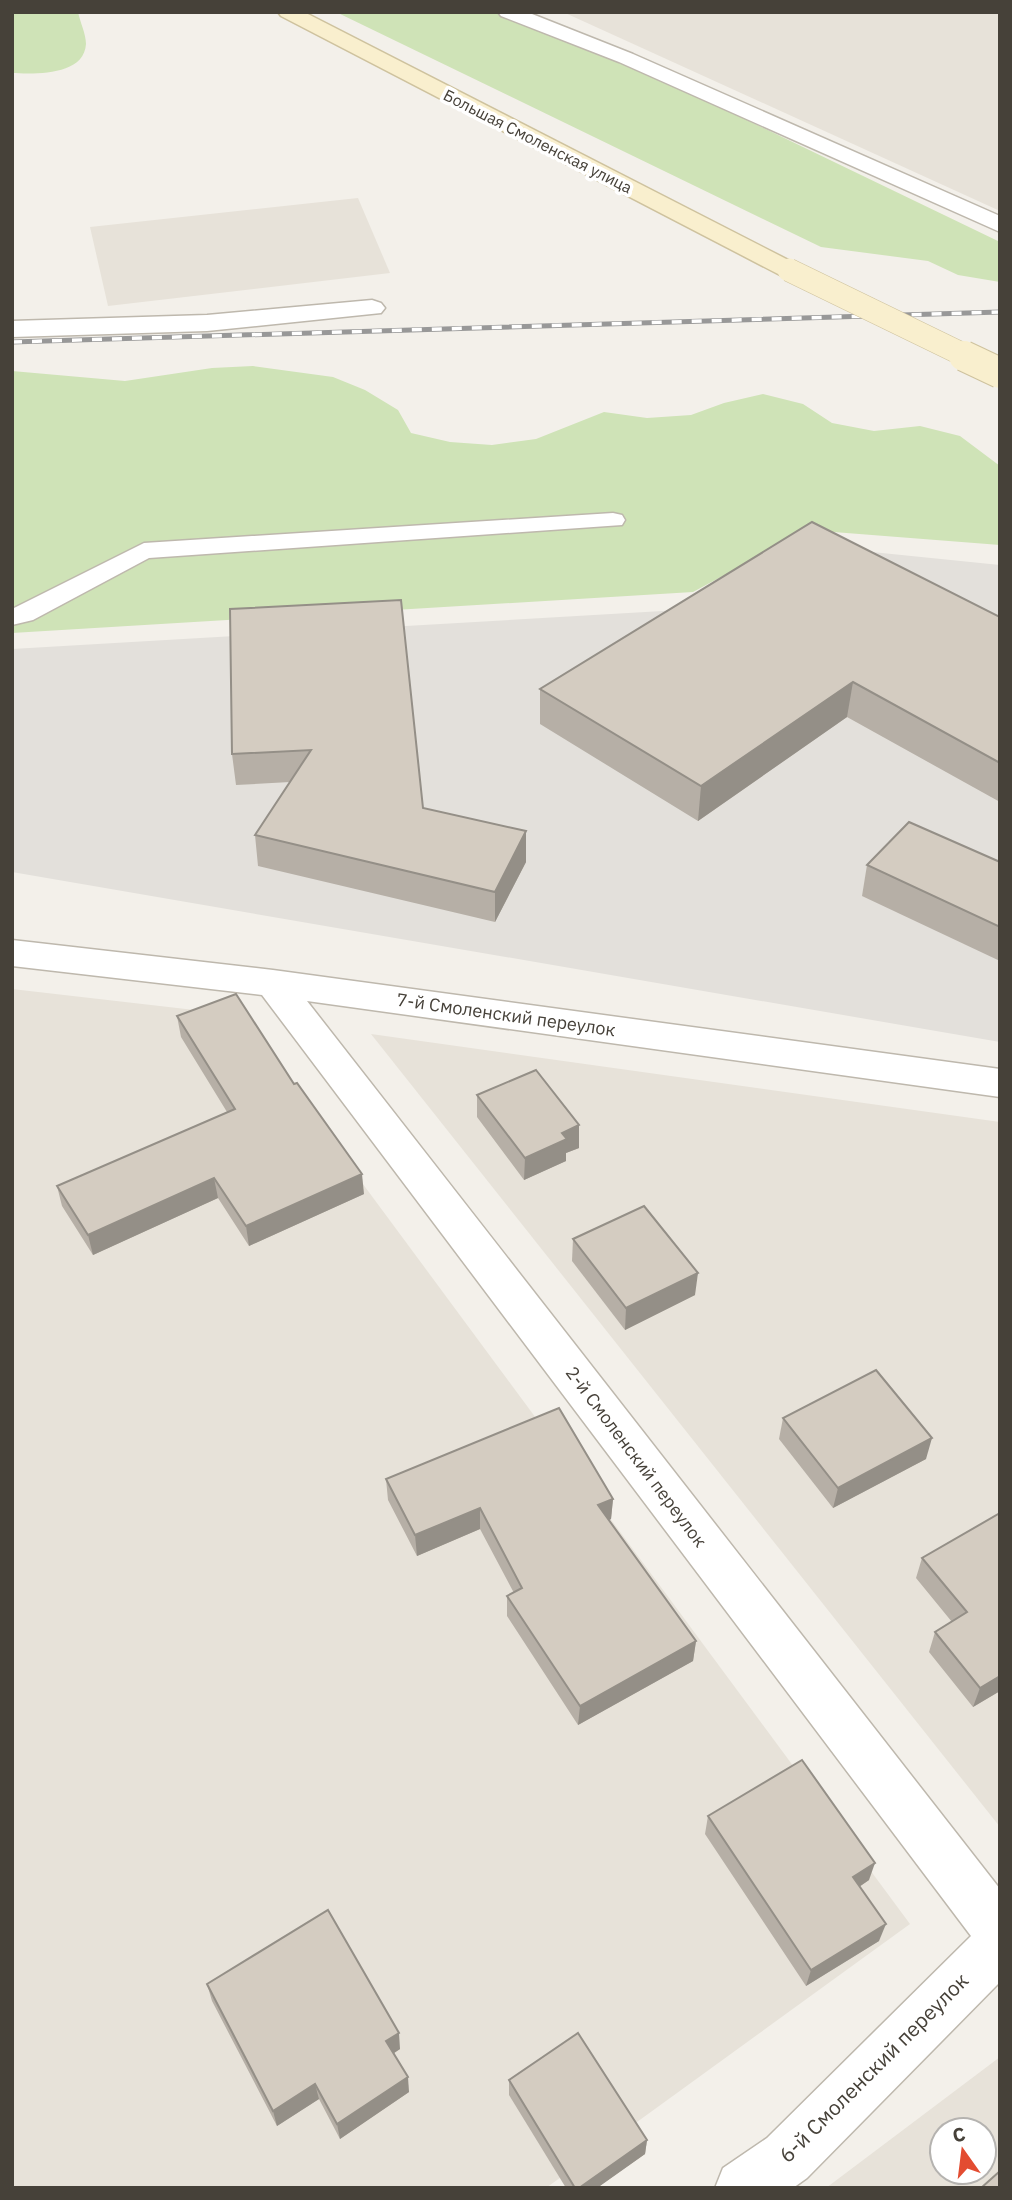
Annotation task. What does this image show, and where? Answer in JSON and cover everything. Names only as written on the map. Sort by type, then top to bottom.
[{"type":"main road","name":"Большая Смоленская улица","points":[[288,12],[789,270],[1000,373]]},
{"type":"street","points":[[508,12],[626,58],[989,209],[1000,225]]},
{"type":"street","points":[[12,329],[207,323],[373,308]]},
{"type":"street","name":"7-й Смоленский переулок","points":[[12,953],[273,983],[1000,1083]]},
{"type":"street","name":"2-й Смоленский переулок","points":[[273,983],[1000,1932]]},
{"type":"street","name":"6-й Смоленский переулок","points":[[743,2188],[788,2158],[1000,1944]]},
{"type":"lane","points":[[12,617],[24,614],[144,551],[613,520]]},
{"type":"shaded area","points":[[563,12],[1000,12],[1000,211]]},
{"type":"shaded area","points":[[358,198],[390,273],[108,306],[90,227]]},
{"type":"shaded area","points":[[813,546],[1000,565],[1000,1042],[12,872],[12,649],[714,608]]},
{"type":"shaded area","points":[[12,989],[238,1015],[910,1924],[546,2188],[12,2188]]},
{"type":"shaded area","points":[[371,1034],[1000,1122],[1000,1827]]},
{"type":"shaded area","points":[[1000,2057],[1000,2188],[826,2188]]},
{"type":"green space","points":[[12,12],[78,12],[86,40],[83,54],[68,68],[57,71],[12,73]]},
{"type":"green space","points":[[336,12],[523,12],[1000,242],[1000,282],[958,275],[928,261],[821,247]]},
{"type":"green space","points":[[253,366],[333,377],[365,390],[398,410],[411,433],[450,442],[492,445],[536,439],[604,412],[647,418],[691,415],[724,403],[763,394],[803,404],[832,423],[874,431],[920,426],[960,436],[1000,466],[1000,545],[808,530],[693,592],[12,633],[12,371],[125,381],[212,368]]},
{"type":"building","points":[[812,522],[1000,617],[1000,763],[853,682],[701,786],[540,689]]},
{"type":"building","points":[[401,600],[423,808],[526,831],[495,892],[255,835],[311,750],[232,754],[230,609]]},
{"type":"building","points":[[909,822],[1000,862],[1000,927],[867,865]]},
{"type":"building","points":[[236,994],[294,1084],[297,1083],[362,1174],[246,1226],[214,1178],[88,1235],[57,1186],[235,1109],[177,1016]]},
{"type":"building","points":[[536,1070],[579,1125],[562,1133],[567,1139],[525,1158],[477,1095]]},
{"type":"building","points":[[644,1206],[698,1273],[626,1308],[573,1239]]},
{"type":"building","points":[[876,1370],[932,1438],[838,1488],[783,1418]]},
{"type":"building","points":[[559,1408],[613,1499],[598,1505],[696,1641],[580,1706],[507,1596],[522,1588],[480,1508],[415,1535],[386,1479]]},
{"type":"building","points":[[1000,1513],[1000,1676],[980,1688],[935,1632],[967,1612],[922,1558]]},
{"type":"building","points":[[802,1760],[875,1863],[853,1877],[886,1924],[811,1970],[708,1816]]},
{"type":"building","points":[[328,1910],[399,2033],[386,2041],[408,2077],[337,2124],[315,2084],[273,2111],[207,1984]]},
{"type":"building","points":[[578,2033],[647,2140],[579,2188],[575,2188],[509,2080]]},
{"type":"building","points":[[1000,2171],[1000,2188],[981,2188],[998,2186]]},
{"type":"railway","points":[[12,342],[1000,312]]}]
